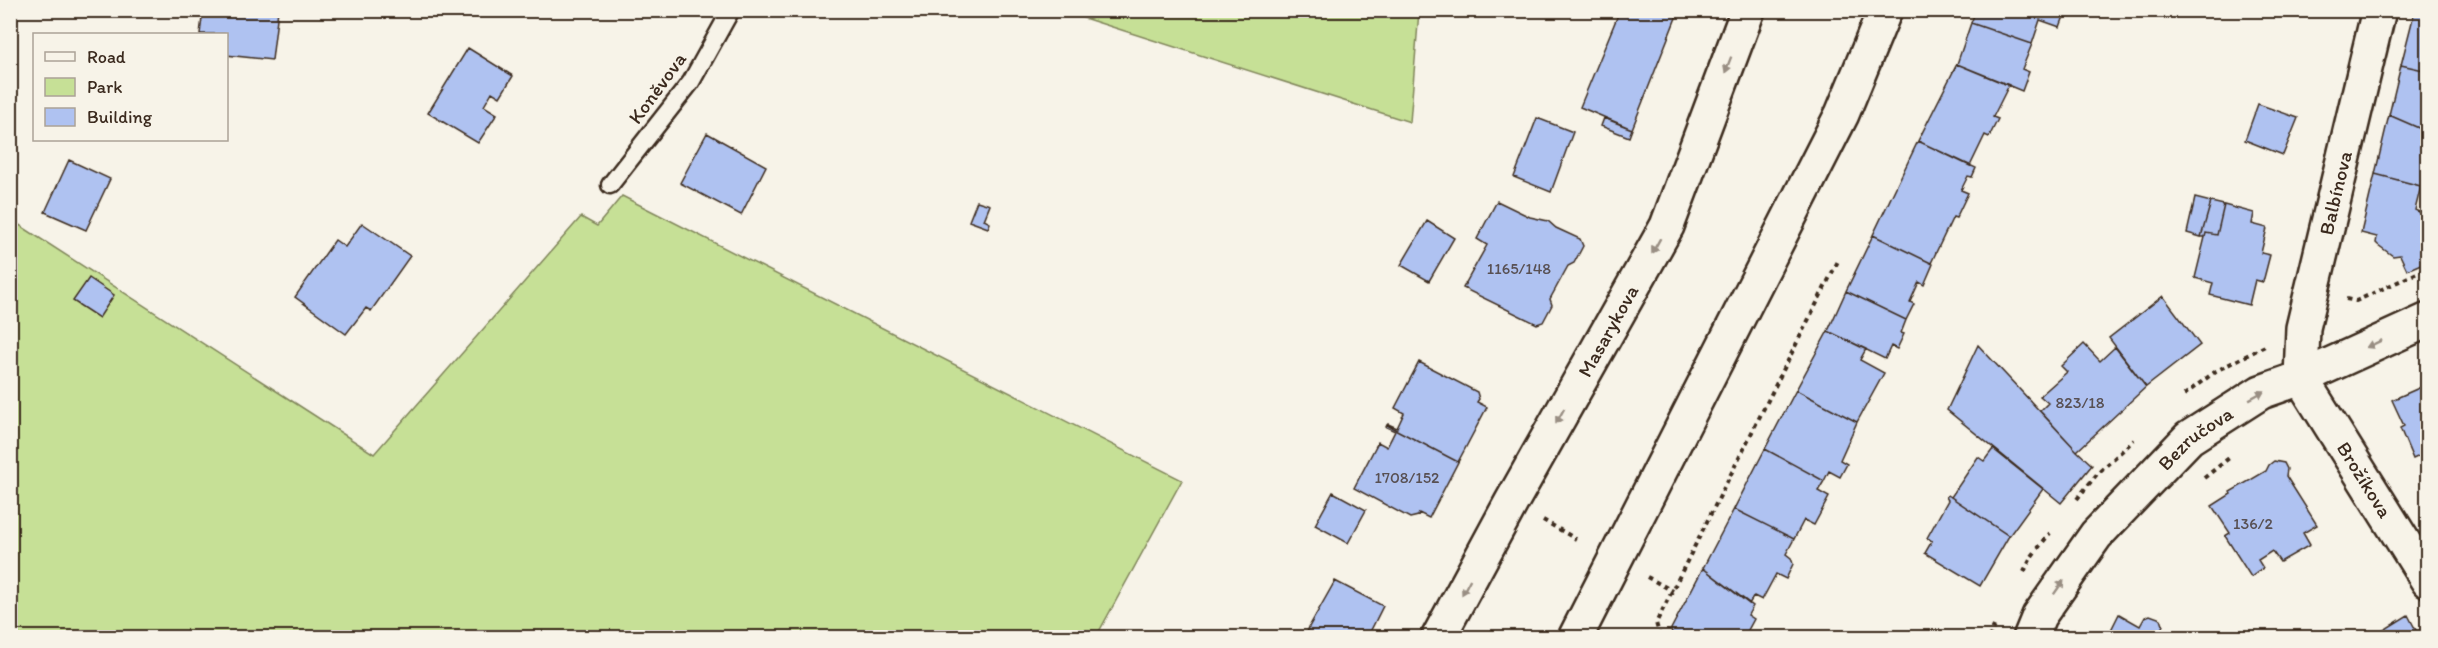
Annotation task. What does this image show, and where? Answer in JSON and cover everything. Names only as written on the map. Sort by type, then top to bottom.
[{"type":"street","name":"Masarykova","points":[[1438,638],[1667,226],[1748,10]]},
{"type":"street","points":[[1583,634],[1842,114],[1885,10]]},
{"type":"street","name":"Balbínova","points":[[2301,378],[2303,328],[2379,10]]},
{"type":"street","name":"Bezručova","points":[[2030,638],[2039,616],[2096,535],[2189,438],[2261,392],[2301,378],[2427,320]]},
{"type":"street","name":"Brožíkova","points":[[2301,378],[2427,581]]},
{"type":"lane","name":"Koněvova","points":[[610,185],[691,82],[731,10]]},
{"type":"path","points":[[1660,638],[1656,623],[1838,261]]},
{"type":"path","points":[[2343,296],[2351,302],[2356,301],[2427,268]]},
{"type":"path","points":[[2197,483],[2232,456]]},
{"type":"path","points":[[1540,518],[1576,539]]},
{"type":"path","points":[[1639,573],[1673,591]]},
{"type":"path","points":[[2072,638],[2080,625]]},
{"type":"green space","points":[[1062,11],[1419,11],[1410,122]]},
{"type":"green space","points":[[622,196],[1182,480],[1096,637],[11,637],[10,219],[374,454],[581,217],[597,226]]},
{"type":"building","points":[[203,10],[278,10],[272,60],[228,55],[228,33],[200,33]]},
{"type":"building","points":[[1620,10],[1679,10],[1632,129],[1580,107]]},
{"type":"building","points":[[1976,10],[2066,11],[2060,27],[2040,20],[2032,44],[1971,23]]},
{"type":"building","points":[[2415,10],[2428,10],[2428,71],[2401,65]]},
{"type":"building","points":[[1971,23],[2032,44],[2022,69],[2029,72],[2022,91],[1957,64]]},
{"type":"building","points":[[468,48],[513,76],[500,97],[492,92],[484,106],[497,114],[478,143],[428,113]]},
{"type":"building","points":[[1957,64],[2009,85],[1993,117],[1998,119],[1989,137],[1985,135],[1970,166],[1918,141]]},
{"type":"building","points":[[2401,65],[2428,71],[2428,132],[2389,115]]},
{"type":"building","points":[[2258,104],[2298,118],[2283,155],[2245,140]]},
{"type":"building","points":[[2389,115],[2428,132],[2428,188],[2375,174]]},
{"type":"building","points":[[1537,118],[1573,132],[1551,192],[1514,177]]},
{"type":"building","points":[[1604,118],[1632,129],[1629,137],[1601,126]]},
{"type":"building","points":[[707,133],[766,166],[741,215],[680,183]]},
{"type":"building","points":[[1918,141],[1976,168],[1972,177],[1968,176],[1961,190],[1968,193],[1956,218],[1953,217],[1931,263],[1873,235]]},
{"type":"building","points":[[69,160],[110,179],[86,230],[45,212]]},
{"type":"building","points":[[2375,174],[2421,186],[2415,210],[2421,213],[2428,208],[2428,261],[2407,270],[2400,255],[2393,256],[2378,245],[2377,237],[2361,233]]},
{"type":"building","points":[[2195,198],[2211,202],[2201,237],[2187,233]]},
{"type":"building","points":[[977,201],[990,205],[984,220],[990,223],[988,228],[969,221]]},
{"type":"building","points":[[1497,201],[1530,217],[1548,221],[1556,228],[1580,239],[1583,246],[1574,263],[1568,266],[1550,299],[1552,305],[1543,322],[1537,324],[1463,288],[1487,245],[1477,239]]},
{"type":"building","points":[[2211,202],[2224,205],[2217,235],[2206,233],[2205,237],[2201,237]]},
{"type":"building","points":[[2224,205],[2254,213],[2252,224],[2267,228],[2261,253],[2270,255],[2263,282],[2255,280],[2249,305],[2210,295],[2213,283],[2195,278],[2206,233],[2217,235]]},
{"type":"building","points":[[1427,221],[1454,238],[1429,281],[1401,265]]},
{"type":"building","points":[[362,223],[410,256],[371,311],[366,308],[346,334],[295,297],[335,240],[345,247]]},
{"type":"building","points":[[1873,235],[1933,264],[1924,285],[1919,282],[1910,302],[1914,304],[1906,320],[1846,291]]},
{"type":"building","points":[[89,278],[114,295],[99,318],[73,301]]},
{"type":"building","points":[[1846,291],[1906,320],[1901,333],[1904,334],[1897,349],[1891,346],[1885,359],[1828,331]]},
{"type":"building","points":[[2163,296],[2200,345],[2146,387],[2109,338]]},
{"type":"building","points":[[1828,331],[1866,349],[1860,360],[1884,373],[1857,422],[1796,390]]},
{"type":"building","points":[[2084,344],[2100,361],[2115,347],[2146,387],[2077,451],[2040,411],[2048,403],[2040,396],[2067,372],[2061,366]]},
{"type":"building","points":[[1978,345],[2092,465],[2061,503],[1947,410]]},
{"type":"building","points":[[1419,362],[1477,392],[1479,399],[1477,402],[1487,407],[1458,462],[1387,425],[1397,428],[1404,413],[1395,408]]},
{"type":"building","points":[[2428,384],[2428,452],[2413,459],[2400,428],[2404,426],[2392,400]]},
{"type":"building","points":[[1796,390],[1857,422],[1840,460],[1847,464],[1840,477],[1829,471],[1824,481],[1765,449]]},
{"type":"building","points":[[1387,425],[1458,462],[1429,518],[1419,513],[1418,516],[1410,518],[1354,488],[1378,442],[1387,447],[1395,431],[1386,427]]},
{"type":"building","points":[[1765,449],[1824,481],[1818,491],[1829,497],[1814,525],[1804,520],[1794,539],[1734,509]]},
{"type":"building","points":[[1993,449],[2043,489],[2009,536],[1951,497],[1978,457],[1984,461]]},
{"type":"building","points":[[2274,461],[2284,463],[2287,469],[2286,476],[2317,525],[2303,533],[2310,545],[2280,562],[2272,551],[2258,560],[2263,568],[2251,577],[2225,536],[2230,533],[2212,506],[2231,494],[2230,492],[2266,471]]},
{"type":"building","points":[[1333,492],[1366,510],[1348,543],[1315,525]]},
{"type":"building","points":[[1948,495],[2009,536],[1980,586],[1925,553],[1932,541],[1927,538],[1948,500],[1946,497]]},
{"type":"building","points":[[1734,509],[1794,539],[1786,554],[1791,558],[1793,564],[1786,579],[1776,574],[1762,600],[1754,596],[1749,604],[1703,568]]},
{"type":"building","points":[[1703,568],[1753,606],[1748,615],[1754,619],[1747,632],[1751,638],[1673,638],[1671,629]]},
{"type":"building","points":[[1335,581],[1383,606],[1367,638],[1305,638]]},
{"type":"building","points":[[2119,614],[2140,626],[2145,617],[2150,615],[2161,619],[2163,625],[2159,634],[2165,638],[2107,638]]},
{"type":"building","points":[[2408,615],[2420,638],[2371,638]]}]
